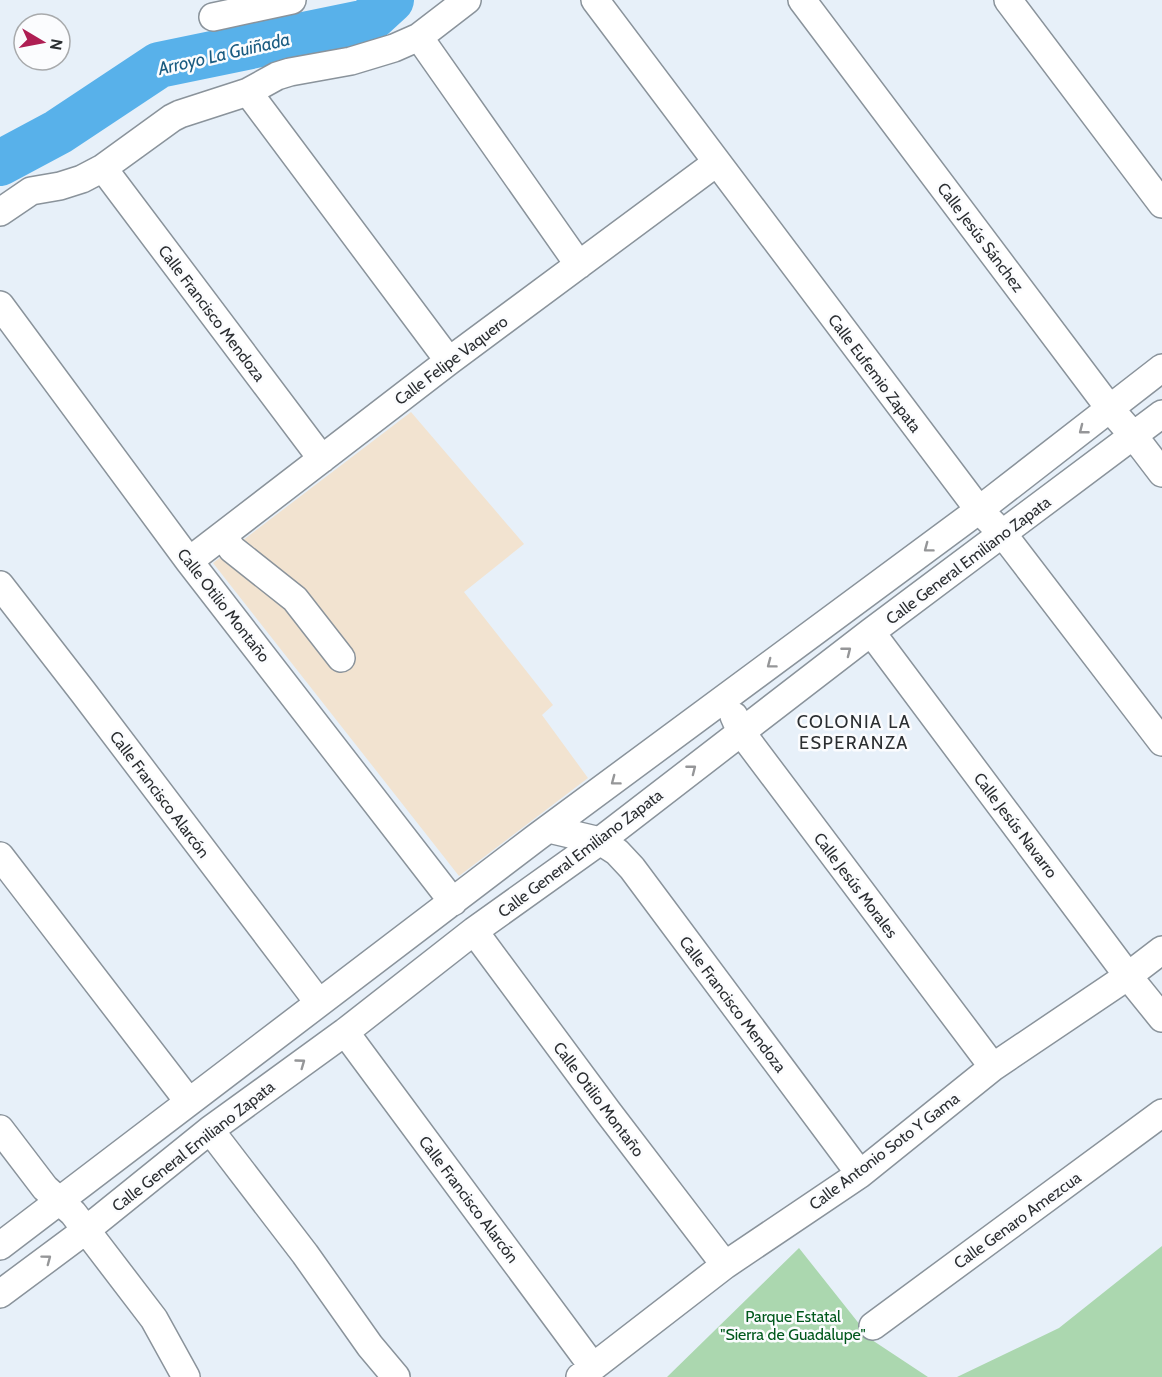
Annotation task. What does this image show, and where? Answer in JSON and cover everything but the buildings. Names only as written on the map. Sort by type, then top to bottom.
[{"type":"street","points":[[213,17],[292,0]]},
{"type":"street","points":[[0,212],[31,190],[60,186],[82,179],[103,168],[172,118],[248,92],[277,76],[351,61],[394,48],[419,37],[467,0]]},
{"type":"street","name":"Calle Eufemio Zapata","points":[[595,0],[979,510],[1002,533],[1162,742]]},
{"type":"street","name":"Calle Jesús Sánchez","points":[[802,0],[1110,409],[1162,472]]},
{"type":"street","points":[[1008,0],[1162,204]]},
{"type":"street","points":[[419,37],[579,265]]},
{"type":"street","points":[[248,92],[449,361]]},
{"type":"street","name":"Calle Felipe Vaquero","points":[[189,561],[449,361],[716,163]]},
{"type":"street","name":"Calle Francisco Mendoza","points":[[103,168],[322,459]]},
{"type":"street","name":"Calle Otilio Montaño","points":[[0,305],[189,561],[453,902]]},
{"type":"street","name":"Calle General Emiliano Zapata","points":[[0,1246],[549,829],[979,510],[1162,368]]},
{"type":"street","name":"Calle General Emiliano Zapata","points":[[0,1294],[86,1230],[210,1130],[345,1032],[474,931],[600,840],[1002,533],[1162,414]]},
{"type":"street","points":[[223,535],[232,549],[295,599],[341,657]]},
{"type":"street","name":"Calle Francisco Alarcón","points":[[0,585],[319,1004]]},
{"type":"street","name":"Calle Jesús Navarro","points":[[872,632],[1128,976],[1162,1018]]},
{"type":"street","name":"Calle Jesús Morales","points":[[725,698],[741,732],[993,1067]]},
{"type":"street","points":[[549,829],[600,840]]},
{"type":"street","name":"Calle Francisco Mendoza","points":[[600,840],[617,852],[632,868],[860,1174]]},
{"type":"street","points":[[0,856],[189,1102]]},
{"type":"street","name":"Calle Otilio Montaño","points":[[474,931],[725,1265]]},
{"type":"street","name":"Calle Antonio Soto Y Gama","points":[[586,1372],[725,1265],[860,1174],[993,1067],[1162,951]]},
{"type":"street","name":"Calle Francisco Alarcón","points":[[345,1032],[586,1372]]},
{"type":"street","name":"Calle Genaro Amezcua","points":[[873,1326],[1162,1113]]},
{"type":"street","points":[[0,1129],[45,1188],[73,1213],[154,1319],[186,1377]]},
{"type":"street","points":[[210,1130],[305,1254],[370,1346],[396,1377]]},
{"type":"shaded area","points":[[411,412],[524,544],[464,592],[553,705],[542,715],[588,778],[459,876],[213,563]]},
{"type":"green space","points":[[1162,1246],[1162,1377],[957,1377],[1059,1328]]},
{"type":"green space","name":"Parque Estatal \"Sierra de Guadalupe\"","points":[[799,1248],[872,1340],[928,1377],[667,1377]]},
{"type":"waterway","name":"Arroyo La Guiñada","points":[[0,163],[58,132],[159,65],[367,22],[391,0]]},
{"type":"district","name":"COLONIA LA ESPERANZA","points":[[854,732]]}]
